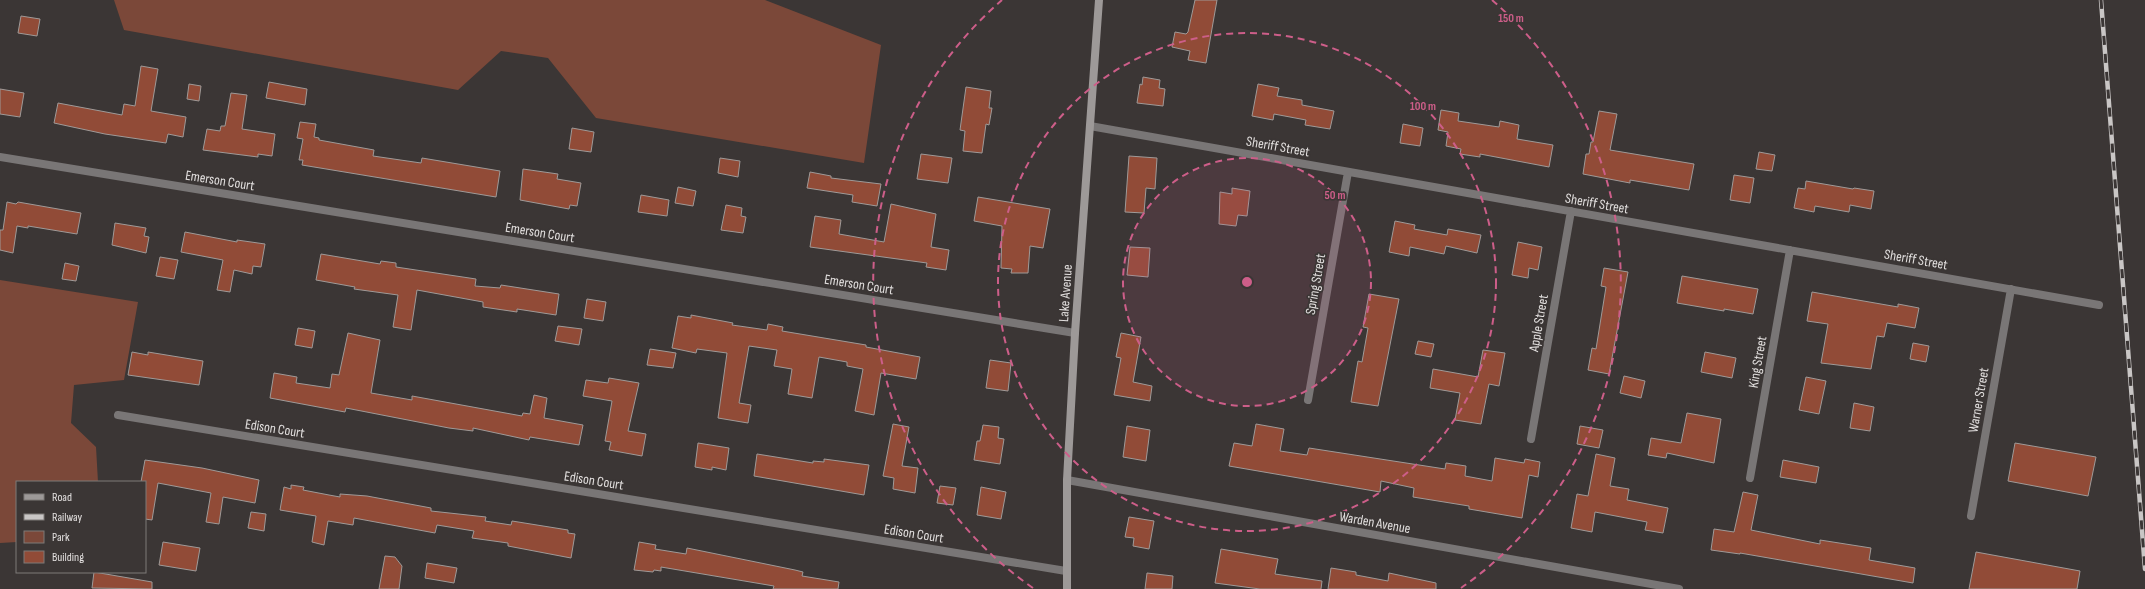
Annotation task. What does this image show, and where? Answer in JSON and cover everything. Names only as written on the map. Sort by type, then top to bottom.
[{"type":"street","name":"Lake Avenue","points":[[1067,589],[1067,480],[1075,333],[1099,0]]},
{"type":"street","name":"Sheriff Street","points":[[1090,126],[2099,305]]},
{"type":"street","name":"Emerson Court","points":[[0,157],[1075,333]]},
{"type":"street","name":"Spring Street","points":[[1308,400],[1348,172]]},
{"type":"street","name":"Apple Street","points":[[1531,439],[1571,211]]},
{"type":"street","name":"King Street","points":[[1750,478],[1790,250]]},
{"type":"street","name":"Warner Street","points":[[1971,516],[2011,289]]},
{"type":"street","name":"Edison Court","points":[[118,415],[1066,571]]},
{"type":"street","name":"Warden Avenue","points":[[1067,480],[1679,589]]},
{"type":"green space","points":[[114,0],[765,0],[881,45],[864,163],[596,118],[548,58],[501,51],[458,90],[124,30]]},
{"type":"green space","points":[[0,280],[138,302],[124,380],[74,385],[71,423],[96,447],[98,481],[16,481],[16,542],[0,543]]},
{"type":"building","points":[[1195,0],[1217,0],[1206,63],[1188,60],[1190,51],[1172,47],[1175,32],[1186,34],[1188,32]]},
{"type":"building","points":[[21,16],[40,19],[37,36],[18,33]]},
{"type":"building","points":[[141,66],[158,69],[151,111],[186,117],[183,137],[168,134],[166,143],[105,134],[54,123],[58,103],[122,115],[124,104],[135,106]]},
{"type":"building","points":[[1143,77],[1160,80],[1159,88],[1165,89],[1163,106],[1137,103],[1140,84],[1142,85]]},
{"type":"building","points":[[269,82],[307,89],[305,105],[266,98]]},
{"type":"building","points":[[189,84],[201,86],[199,101],[187,99]]},
{"type":"building","points":[[1258,84],[1279,88],[1277,96],[1302,100],[1302,105],[1334,111],[1330,129],[1305,125],[1306,120],[1274,114],[1273,120],[1252,116]]},
{"type":"building","points":[[966,87],[991,91],[989,108],[992,108],[989,125],[986,124],[982,153],[963,151],[965,131],[960,130]]},
{"type":"building","points":[[0,89],[24,93],[20,117],[0,114]]},
{"type":"building","points":[[231,93],[247,95],[242,129],[275,134],[272,156],[258,154],[258,157],[203,150],[207,129],[220,131],[221,126],[225,126]]},
{"type":"building","points":[[1441,110],[1459,113],[1458,121],[1499,127],[1500,121],[1519,125],[1517,139],[1553,145],[1549,167],[1480,154],[1480,157],[1460,154],[1461,149],[1446,146],[1448,132],[1438,130]]},
{"type":"building","points":[[1599,111],[1617,114],[1610,150],[1694,164],[1689,190],[1630,180],[1630,183],[1583,174],[1586,154],[1589,154],[1591,142],[1593,142]]},
{"type":"building","points":[[300,122],[316,124],[314,137],[319,138],[319,140],[374,150],[373,156],[421,163],[422,158],[500,171],[496,197],[302,165],[303,160],[299,160],[303,139],[297,138]]},
{"type":"building","points":[[1403,124],[1423,128],[1420,146],[1400,143]]},
{"type":"building","points":[[572,128],[594,132],[591,152],[569,149]]},
{"type":"building","points":[[1759,152],[1775,155],[1772,171],[1756,169]]},
{"type":"building","points":[[921,154],[952,158],[948,183],[917,179]]},
{"type":"building","points":[[1129,156],[1157,158],[1155,189],[1146,188],[1144,213],[1125,212]]},
{"type":"building","points":[[720,158],[740,161],[738,177],[718,173]]},
{"type":"building","points":[[523,169],[558,174],[557,179],[581,183],[577,206],[570,205],[569,209],[520,200]]},
{"type":"building","points":[[810,172],[831,176],[831,178],[881,184],[877,206],[852,202],[853,195],[807,188]]},
{"type":"building","points":[[1734,175],[1754,178],[1750,203],[1730,200]]},
{"type":"building","points":[[1806,181],[1874,191],[1871,209],[1850,205],[1849,212],[1815,206],[1814,212],[1794,208],[1798,188],[1805,189]]},
{"type":"building","points":[[678,187],[696,191],[693,206],[675,203]]},
{"type":"building","points":[[1232,188],[1250,191],[1247,216],[1238,215],[1236,226],[1219,224],[1220,192],[1232,194]]},
{"type":"building","points":[[641,195],[669,200],[667,216],[638,212]]},
{"type":"building","points":[[978,197],[1050,209],[1043,248],[1030,246],[1028,273],[1011,273],[1012,269],[1001,268],[1002,226],[974,221]]},
{"type":"building","points":[[7,202],[16,204],[18,202],[81,213],[77,234],[28,226],[28,228],[17,226],[13,253],[0,250],[0,230],[3,230]]},
{"type":"building","points":[[891,204],[936,214],[931,247],[949,250],[946,270],[926,267],[927,263],[810,247],[815,216],[841,220],[839,234],[884,242]]},
{"type":"building","points":[[726,205],[742,208],[741,216],[746,217],[743,233],[721,230]]},
{"type":"building","points":[[1395,221],[1415,225],[1414,229],[1447,235],[1448,229],[1481,235],[1477,253],[1446,246],[1444,254],[1410,247],[1409,256],[1389,252]]},
{"type":"building","points":[[115,223],[146,228],[144,236],[149,237],[146,253],[112,245]]},
{"type":"building","points":[[185,232],[237,242],[237,240],[265,244],[261,267],[253,266],[252,274],[234,270],[230,292],[217,290],[223,260],[181,252]]},
{"type":"building","points":[[1518,242],[1542,247],[1538,270],[1529,268],[1528,278],[1512,275]]},
{"type":"building","points":[[1130,247],[1150,248],[1148,277],[1127,275]]},
{"type":"building","points":[[321,254],[380,264],[381,261],[396,263],[396,267],[476,279],[475,286],[500,288],[501,285],[559,294],[556,315],[517,309],[517,312],[483,307],[483,302],[417,290],[411,330],[393,327],[398,295],[354,289],[355,287],[316,280]]},
{"type":"building","points":[[160,257],[178,260],[174,279],[156,276]]},
{"type":"building","points":[[65,263],[79,266],[76,281],[62,279]]},
{"type":"building","points":[[1604,268],[1628,272],[1609,374],[1588,370],[1592,348],[1596,349],[1606,287],[1601,286]]},
{"type":"building","points":[[1682,276],[1758,289],[1753,314],[1677,303]]},
{"type":"building","points":[[1812,292],[1898,307],[1898,304],[1919,308],[1915,328],[1887,323],[1884,337],[1877,336],[1871,369],[1821,363],[1828,324],[1807,321]]},
{"type":"building","points":[[1369,294],[1399,299],[1378,406],[1351,402],[1358,361],[1362,362],[1368,328],[1363,327]]},
{"type":"building","points":[[587,299],[606,302],[603,321],[584,318]]},
{"type":"building","points":[[691,315],[733,323],[732,325],[767,330],[768,324],[783,327],[782,331],[866,345],[866,347],[920,357],[916,379],[881,373],[874,415],[855,411],[863,369],[847,366],[847,362],[819,357],[812,398],[788,394],[792,369],[774,366],[777,350],[749,346],[739,403],[751,405],[748,423],[718,418],[727,353],[697,349],[696,353],[672,348],[678,316],[691,318]]},
{"type":"building","points":[[558,326],[582,329],[579,345],[555,341]]},
{"type":"building","points":[[298,328],[315,331],[312,348],[295,345]]},
{"type":"building","points":[[348,333],[380,340],[371,393],[412,400],[412,396],[522,416],[523,413],[530,414],[534,395],[547,398],[544,418],[583,425],[579,445],[530,437],[529,440],[473,428],[473,431],[449,428],[346,408],[345,412],[270,398],[274,373],[297,377],[296,383],[330,388],[332,374],[339,375]]},
{"type":"building","points":[[1121,333],[1141,337],[1133,382],[1152,386],[1150,401],[1114,395],[1121,358],[1116,357]]},
{"type":"building","points":[[1418,341],[1434,344],[1431,357],[1415,354]]},
{"type":"building","points":[[1913,343],[1929,346],[1926,362],[1910,359]]},
{"type":"building","points":[[650,349],[676,353],[673,368],[647,365]]},
{"type":"building","points":[[1483,350],[1505,353],[1499,386],[1489,384],[1481,424],[1455,420],[1460,393],[1430,388],[1433,369],[1478,377]]},
{"type":"building","points":[[132,352],[148,355],[148,352],[203,361],[199,385],[128,375]]},
{"type":"building","points":[[1705,352],[1736,358],[1732,378],[1701,372]]},
{"type":"building","points":[[990,360],[1011,363],[1008,391],[986,388]]},
{"type":"building","points":[[1624,376],[1645,381],[1641,398],[1620,393]]},
{"type":"building","points":[[1806,377],[1826,381],[1819,414],[1799,410]]},
{"type":"building","points":[[609,378],[639,383],[628,431],[646,434],[642,456],[609,450],[611,442],[605,441],[612,401],[583,396],[586,380],[608,383]]},
{"type":"building","points":[[1854,403],[1874,407],[1870,431],[1850,428]]},
{"type":"building","points":[[1687,413],[1721,419],[1714,463],[1667,453],[1666,458],[1648,455],[1651,438],[1681,443]]},
{"type":"building","points":[[893,424],[909,427],[902,466],[918,468],[915,493],[893,489],[894,478],[883,476]]},
{"type":"building","points":[[1256,424],[1284,429],[1280,451],[1307,455],[1309,448],[1445,469],[1446,463],[1466,466],[1465,476],[1492,481],[1495,458],[1524,463],[1525,459],[1540,462],[1538,477],[1529,475],[1522,518],[1469,509],[1469,506],[1413,497],[1414,488],[1381,481],[1380,492],[1229,466],[1234,443],[1252,446]]},
{"type":"building","points":[[983,425],[999,427],[998,438],[1004,439],[1000,464],[974,460],[977,441],[980,441]]},
{"type":"building","points":[[1127,426],[1150,430],[1146,461],[1123,457]]},
{"type":"building","points":[[1580,426],[1603,430],[1599,448],[1577,444]]},
{"type":"building","points":[[698,443],[729,448],[726,470],[712,467],[712,470],[695,467]]},
{"type":"building","points":[[2015,443],[2096,457],[2088,496],[2008,481]]},
{"type":"building","points":[[757,454],[813,463],[813,461],[824,462],[824,459],[869,465],[864,495],[754,476]]},
{"type":"building","points":[[1596,454],[1615,458],[1610,486],[1629,489],[1627,500],[1668,508],[1663,533],[1645,530],[1647,522],[1595,512],[1592,532],[1571,528],[1577,494],[1588,496]]},
{"type":"building","points":[[145,460],[202,468],[259,480],[255,503],[223,497],[219,524],[206,522],[211,493],[158,483],[152,520],[146,519],[146,481],[141,481]]},
{"type":"building","points":[[1783,460],[1819,467],[1816,483],[1780,477]]},
{"type":"building","points":[[291,485],[304,487],[303,490],[340,497],[340,494],[367,496],[431,508],[431,511],[486,517],[485,521],[511,525],[512,521],[568,530],[568,533],[575,534],[571,558],[508,546],[508,543],[472,538],[474,531],[437,525],[435,533],[354,518],[353,525],[328,521],[324,545],[312,542],[316,516],[280,510],[284,487],[291,489]]},
{"type":"building","points":[[940,486],[956,488],[953,505],[937,503]]},
{"type":"building","points":[[981,487],[1006,492],[1001,519],[977,515]]},
{"type":"building","points":[[1743,492],[1758,495],[1751,530],[1820,544],[1820,540],[1871,548],[1869,560],[1915,568],[1913,583],[1740,553],[1711,550],[1714,529],[1734,532]]},
{"type":"building","points":[[251,512],[266,514],[264,531],[248,528]]},
{"type":"building","points":[[1129,517],[1154,521],[1149,549],[1133,546],[1134,538],[1125,537]]},
{"type":"building","points":[[163,542],[200,548],[196,571],[159,565]]},
{"type":"building","points":[[639,542],[656,545],[655,549],[686,554],[687,548],[795,570],[803,572],[802,576],[839,582],[838,589],[773,589],[774,586],[661,567],[661,571],[654,570],[653,572],[634,570]]},
{"type":"building","points":[[1221,549],[1278,559],[1275,574],[1322,581],[1321,589],[1260,589],[1215,583]]},
{"type":"building","points":[[1976,552],[2080,571],[2077,589],[1969,589]]},
{"type":"building","points":[[385,556],[395,557],[402,566],[399,589],[379,589]]},
{"type":"building","points":[[427,563],[457,568],[454,583],[425,578]]},
{"type":"building","points":[[1331,568],[1356,572],[1356,575],[1388,581],[1389,573],[1436,583],[1436,589],[1328,589]]},
{"type":"building","points":[[94,573],[152,582],[152,589],[92,588]]},
{"type":"building","points":[[1147,573],[1173,576],[1172,589],[1145,589]]},
{"type":"railway","points":[[2101,0],[2145,569]]}]
